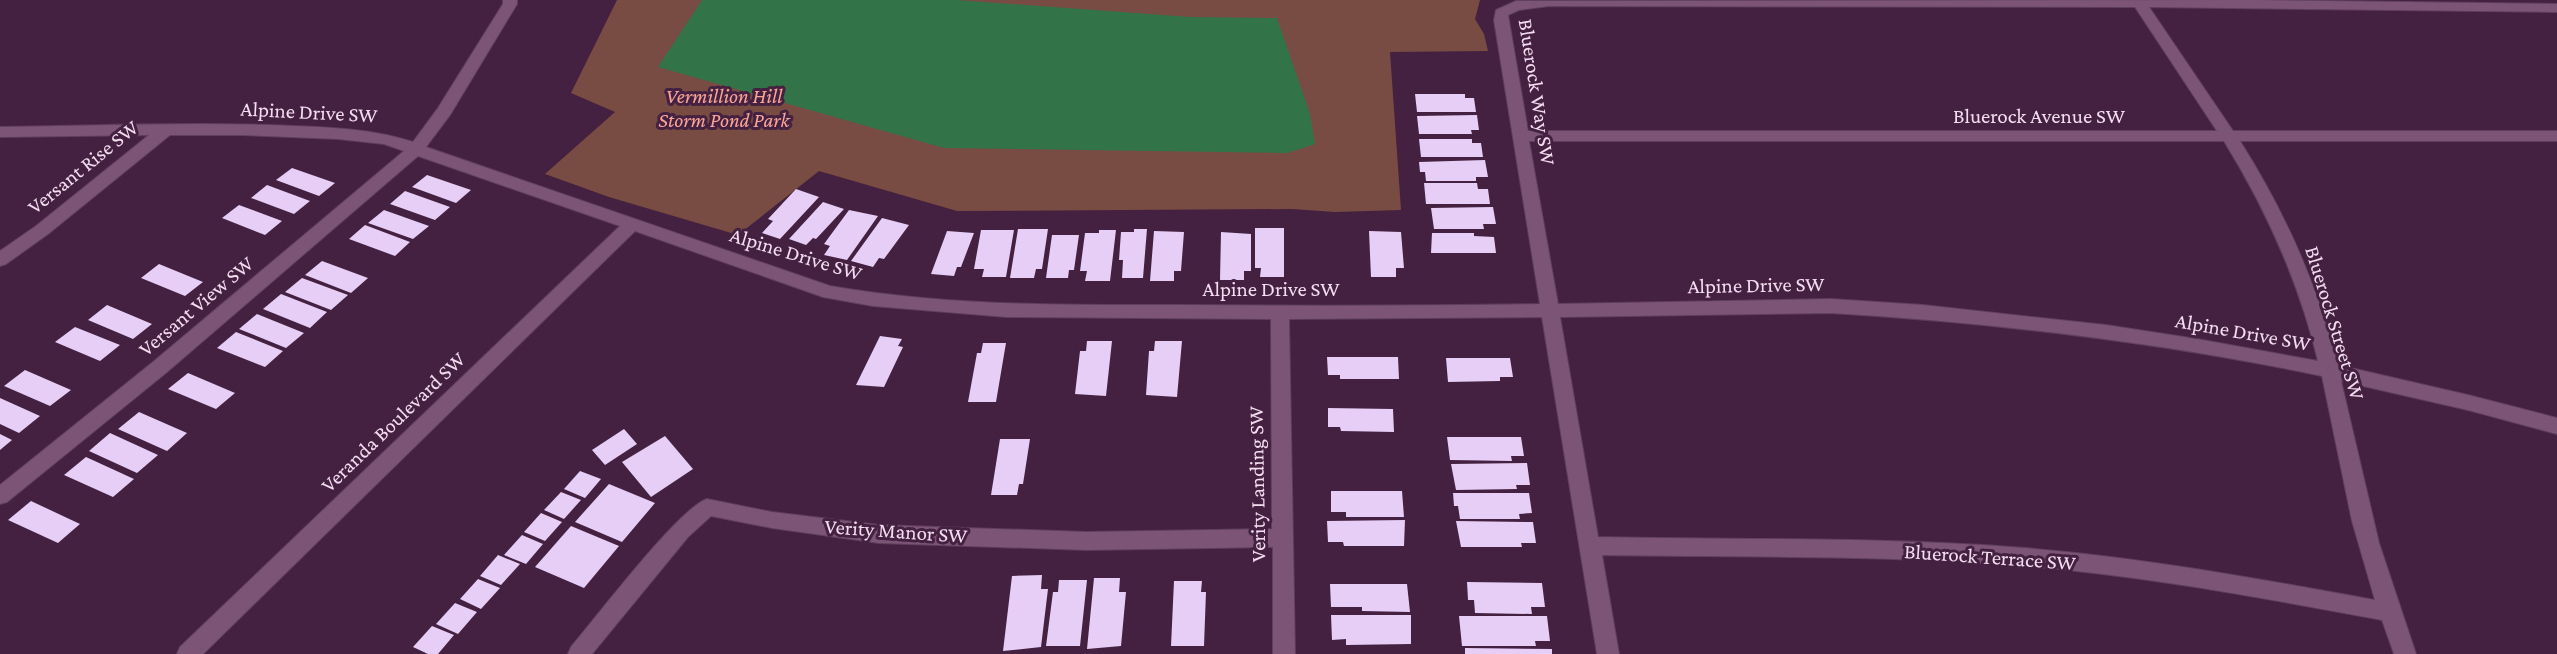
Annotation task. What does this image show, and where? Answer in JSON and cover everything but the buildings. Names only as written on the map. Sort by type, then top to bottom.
[{"type":"street","name":"Versant View SW","points":[[0,496],[160,366],[417,148],[444,111],[510,4],[510,0]]},
{"type":"street","name":"Bluerock Way SW","points":[[1608,654],[1501,20],[1501,13],[1506,7],[1534,2],[2139,3],[2557,8]]},
{"type":"street","name":"Bluerock Street SW","points":[[2139,3],[2228,136],[2277,221],[2298,265],[2330,371],[2352,478],[2388,612],[2405,654]]},
{"type":"street","name":"Alpine Drive SW","points":[[0,132],[164,130],[333,132],[386,139],[830,292],[878,302],[997,310],[1280,313],[1831,306],[1919,310],[2078,327],[2199,346],[2330,371],[2488,407],[2557,426]]},
{"type":"street","name":"Versant Rise SW","points":[[0,260],[42,230],[164,130]]},
{"type":"street","name":"Bluerock Avenue SW","points":[[1521,136],[2557,136]]},
{"type":"street","name":"Veranda Boulevard SW","points":[[188,654],[632,224]]},
{"type":"street","name":"Verity Landing SW","points":[[1280,313],[1284,654]]},
{"type":"street","name":"Verity Manor SW","points":[[579,654],[681,531],[707,507],[772,520],[879,534],[1087,541],[1281,538]]},
{"type":"street","name":"Bluerock Terrace SW","points":[[1590,546],[1814,547],[2014,556],[2233,584],[2388,612]]},
{"type":"green space","name":"Vermillion Hill Storm Pond Park","points":[[617,0],[1480,0],[1475,19],[1484,34],[1488,51],[1390,52],[1401,210],[1335,212],[1292,209],[957,211],[819,171],[738,235],[609,197],[545,174],[615,112],[571,93]]},
{"type":"shaded area","points":[[702,0],[956,0],[1190,17],[1277,18],[1310,114],[1315,144],[1288,153],[944,148],[658,67]]}]
